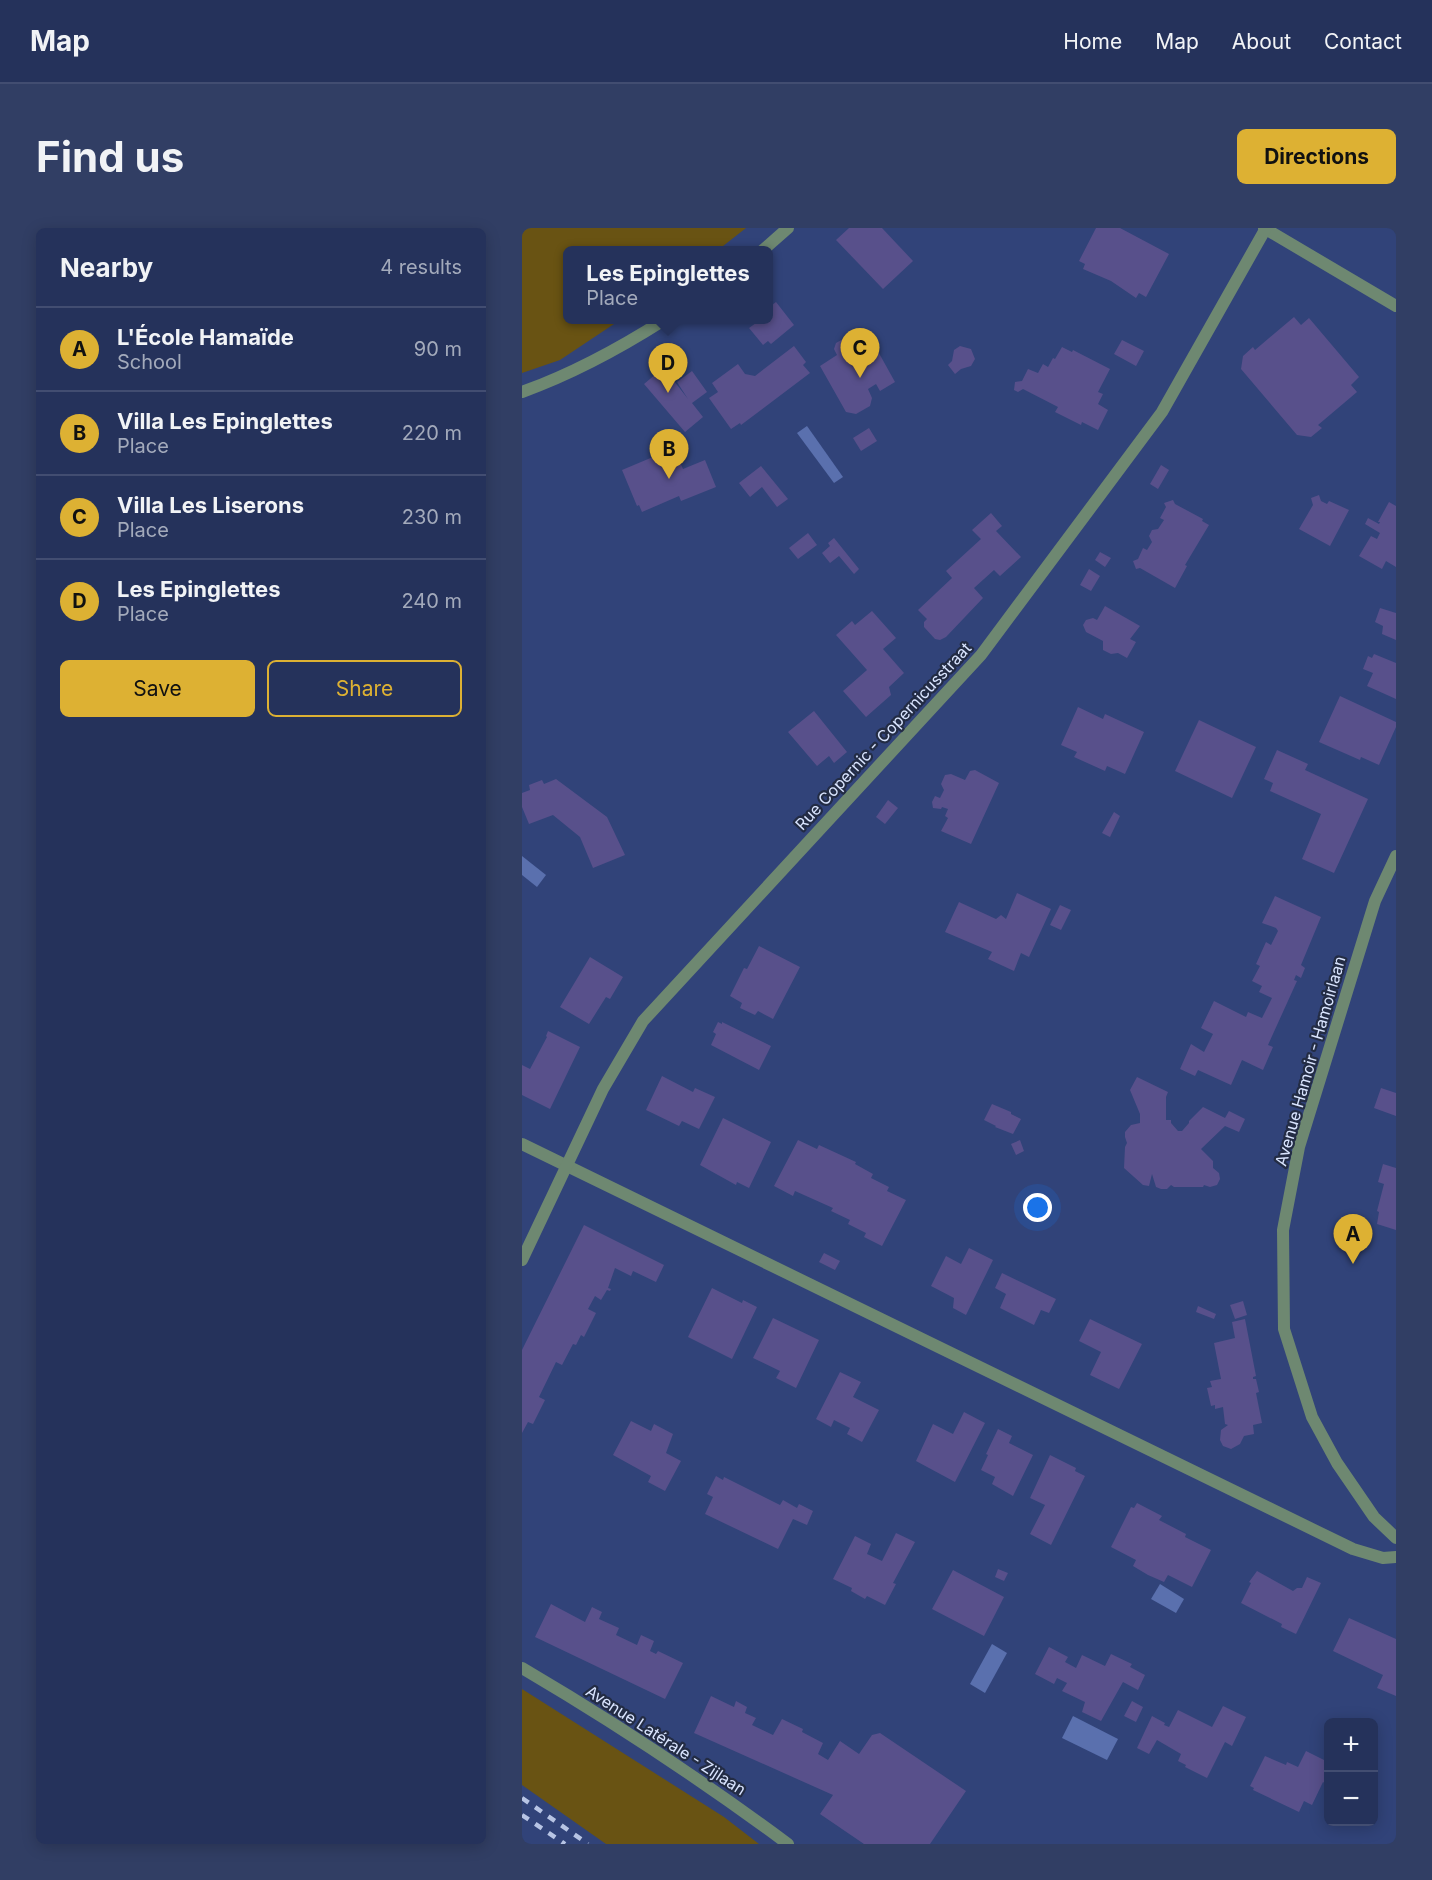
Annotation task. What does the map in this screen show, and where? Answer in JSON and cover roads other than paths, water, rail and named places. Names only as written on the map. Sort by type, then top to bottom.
[{"type":"street","points":[[768,246],[788,228]]},
{"type":"street","points":[[1265,228],[1396,306]]},
{"type":"street","name":"Rue Copernic - Copernicusstraat","points":[[522,1260],[603,1089],[643,1021],[981,655],[1162,412],[1265,228]]},
{"type":"street","points":[[522,392],[545,384],[632,340],[658,324]]},
{"type":"street","name":"Avenue Hamoir - Hamoirlaan","points":[[1396,855],[1375,902],[1299,1147],[1283,1230],[1284,1329],[1312,1417],[1337,1463],[1374,1517],[1396,1538]]},
{"type":"street","points":[[522,1144],[1353,1549],[1383,1558],[1396,1557]]},
{"type":"street","name":"Avenue Latérale - Zijlaan","points":[[522,1668],[652,1748],[730,1800],[788,1844]]},
{"type":"water","points":[[807,426],[843,477],[834,483],[797,433]]},
{"type":"water","points":[[522,856],[546,875],[537,887],[522,875]]},
{"type":"water","points":[[1160,1584],[1184,1599],[1176,1613],[1151,1599]]},
{"type":"water","points":[[992,1644],[1007,1653],[985,1693],[970,1684]]},
{"type":"water","points":[[1073,1716],[1118,1739],[1107,1760],[1062,1738]]},
{"type":"railway","points":[[522,1798],[588,1844]]},
{"type":"railway","points":[[522,1815],[565,1844]]},
{"type":"place","name":"Villa Les Liserons","points":[[860,378]]},
{"type":"place","name":"Les Epinglettes","points":[[668,393]]},
{"type":"place","name":"Villa Les Epinglettes","points":[[669,479]]},
{"type":"place","name":"L'École Hamaïde","points":[[1353,1264]]}]
